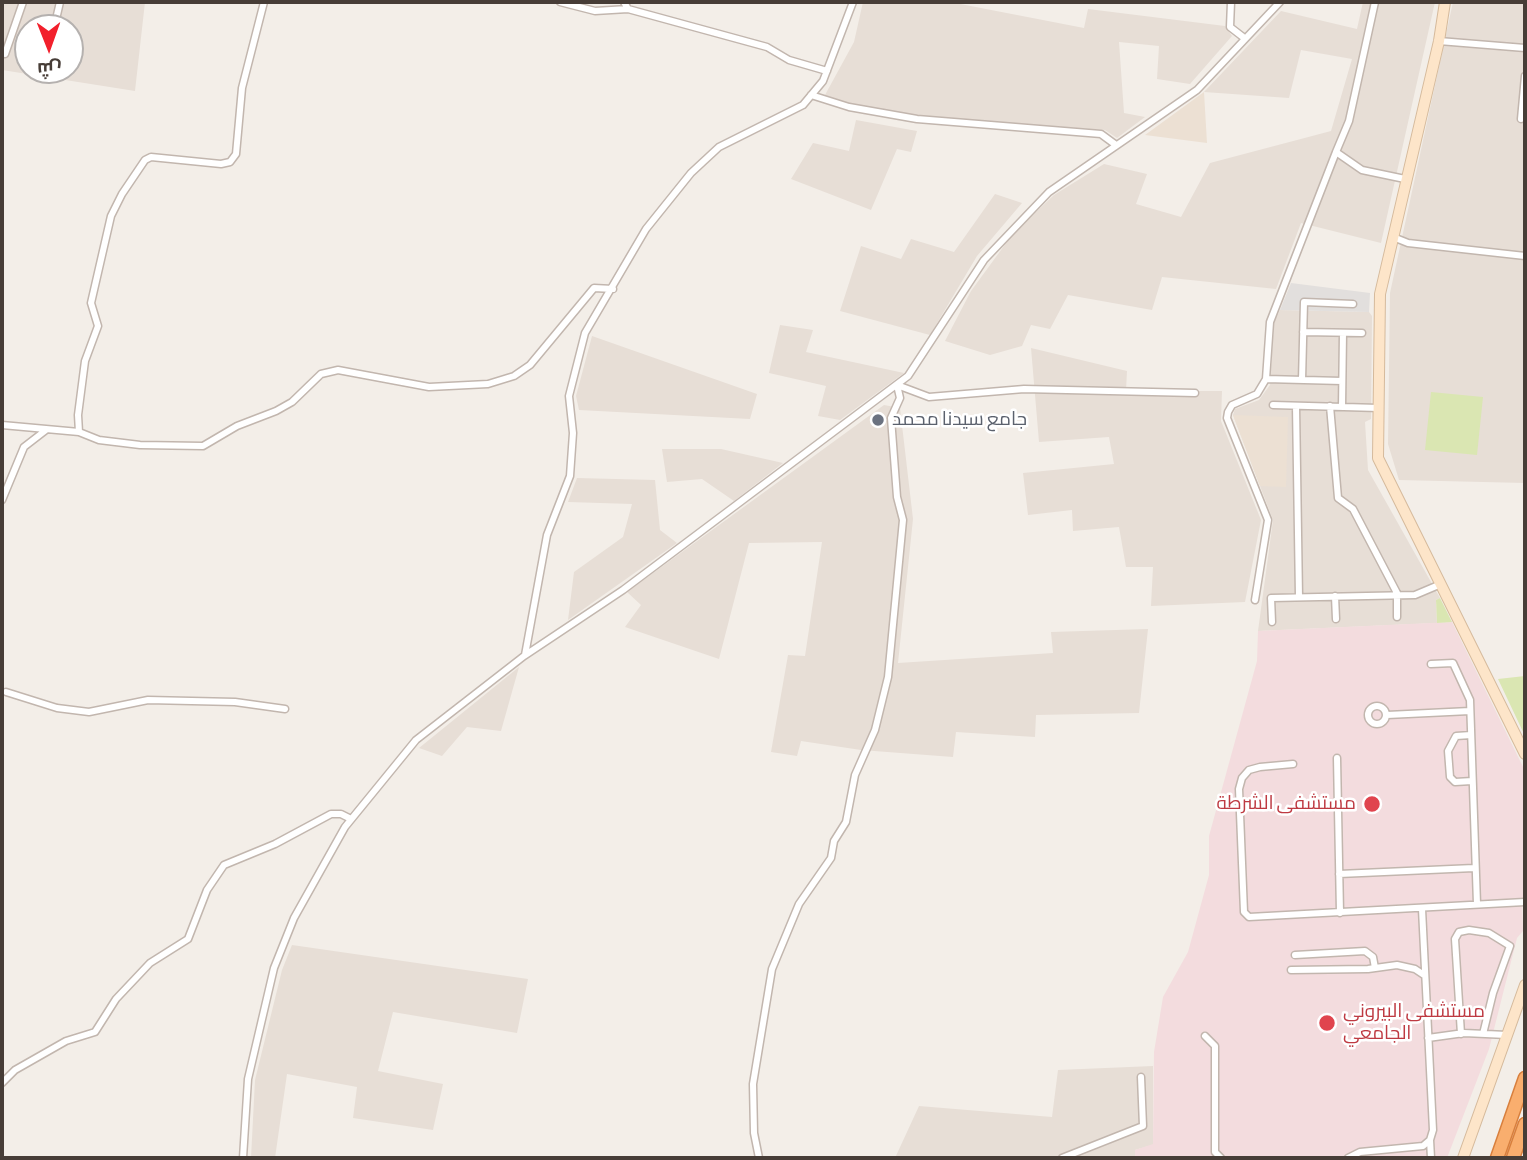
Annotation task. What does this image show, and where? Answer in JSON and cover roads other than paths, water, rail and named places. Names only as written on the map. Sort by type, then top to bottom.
[{"type":"highway","points":[[1497,1158],[1525,1078]]},
{"type":"highway","points":[[1513,1158],[1525,1124]]},
{"type":"street","points":[[5,54],[23,3],[13,2]]},
{"type":"street","points":[[79,432],[78,415],[85,361],[97,326],[92,295],[111,216],[145,160],[151,157],[221,164],[230,162],[236,154],[242,88],[264,2]]},
{"type":"street","points":[[560,2],[595,11],[628,9],[767,47],[789,60],[827,71]]},
{"type":"street","points":[[624,2],[628,9]]},
{"type":"street","points":[[524,656],[547,535],[570,476],[573,433],[569,396],[585,333],[646,229],[691,173],[719,147],[803,105],[827,71],[853,2]]},
{"type":"street","points":[[1231,2],[1230,26],[1243,37]]},
{"type":"street","points":[[243,1158],[248,1079],[274,968],[294,918],[351,818],[416,740],[524,656],[623,590],[908,376],[984,260],[1049,192],[1196,90],[1243,37],[1280,2]]},
{"type":"street","points":[[1255,600],[1268,520],[1227,418],[1232,405],[1257,394],[1266,379],[1270,321],[1349,121],[1375,2]]},
{"type":"street","points":[[1445,2],[1439,41],[1391,236],[1380,294],[1378,458],[1525,754]]},
{"type":"street","points":[[1439,41],[1525,48]]},
{"type":"street","points":[[1521,119],[1525,76]]},
{"type":"street","points":[[811,95],[849,107],[917,119],[1101,134],[1116,145]]},
{"type":"street","points":[[1336,152],[1362,170],[1405,179]]},
{"type":"street","points":[[1391,236],[1408,243],[1525,256]]},
{"type":"street","points":[[2,425],[79,432],[99,440],[203,446],[237,426],[292,402],[321,374],[338,370],[429,387],[488,384],[514,376],[530,365],[594,288],[613,289]]},
{"type":"street","points":[[1302,380],[1304,302],[1353,304]]},
{"type":"street","points":[[1303,332],[1362,333]]},
{"type":"street","points":[[1342,407],[1343,333]]},
{"type":"street","points":[[1266,379],[1342,381]]},
{"type":"street","points":[[897,384],[929,397],[1024,389],[1195,393]]},
{"type":"street","points":[[759,1158],[754,1133],[753,1084],[772,969],[799,904],[831,858],[834,841],[846,822],[855,775],[875,730],[888,677],[903,520],[897,497],[891,418],[900,398],[897,384]]},
{"type":"street","points":[[1273,405],[1379,408]]},
{"type":"street","points":[[1296,405],[1299,597]]},
{"type":"street","points":[[1330,406],[1338,498],[1353,509],[1397,593],[1397,617]]},
{"type":"street","points":[[2,500],[24,447],[46,430]]},
{"type":"street","points":[[1272,622],[1271,598],[1397,593],[1415,595],[1441,584]]},
{"type":"street","points":[[1335,596],[1336,619]]},
{"type":"street","points":[[1431,664],[1453,663],[1470,700],[1477,904]]},
{"type":"street","points":[[6,692],[57,708],[89,712],[148,700],[236,702],[285,709]]},
{"type":"street","points":[[1387,715],[1470,711]]},
{"type":"street","points":[[1471,735],[1456,736],[1448,751],[1450,777],[1455,782],[1472,781]]},
{"type":"street","points":[[1337,758],[1340,913]]},
{"type":"street","points":[[1293,764],[1249,770],[1242,778],[1240,789],[1244,912],[1249,917],[1525,902]]},
{"type":"street","points":[[2,1083],[15,1070],[66,1041],[95,1032],[116,999],[150,963],[188,939],[207,890],[224,865],[275,845],[331,814],[351,818]]},
{"type":"street","points":[[1339,874],[1474,868]]},
{"type":"street","points":[[1422,909],[1433,1130],[1430,1140],[1431,1158]]},
{"type":"street","points":[[1461,1034],[1455,939],[1459,932],[1469,930],[1489,933],[1510,946],[1493,993],[1483,1034]]},
{"type":"street","points":[[1295,955],[1365,951],[1373,957],[1375,968]]},
{"type":"street","points":[[1292,970],[1397,965],[1415,969],[1424,975]]},
{"type":"street","points":[[1463,1158],[1525,985]]},
{"type":"street","points":[[1428,1038],[1461,1034],[1507,1035]]},
{"type":"street","points":[[1205,1036],[1214,1046],[1215,1152],[1221,1158]]},
{"type":"street","points":[[1062,1158],[1143,1126],[1141,1077]]},
{"type":"street","points":[[1348,1158],[1360,1152],[1423,1146],[1430,1140]]},
{"type":"place","name":"جامع سيدنا محمد","points":[[878,420]]},
{"type":"place","name":"مستشفى الشرطة","points":[[1372,804]]},
{"type":"place","name":"مستشفى البيروني الجامعي","points":[[1327,1023]]}]
